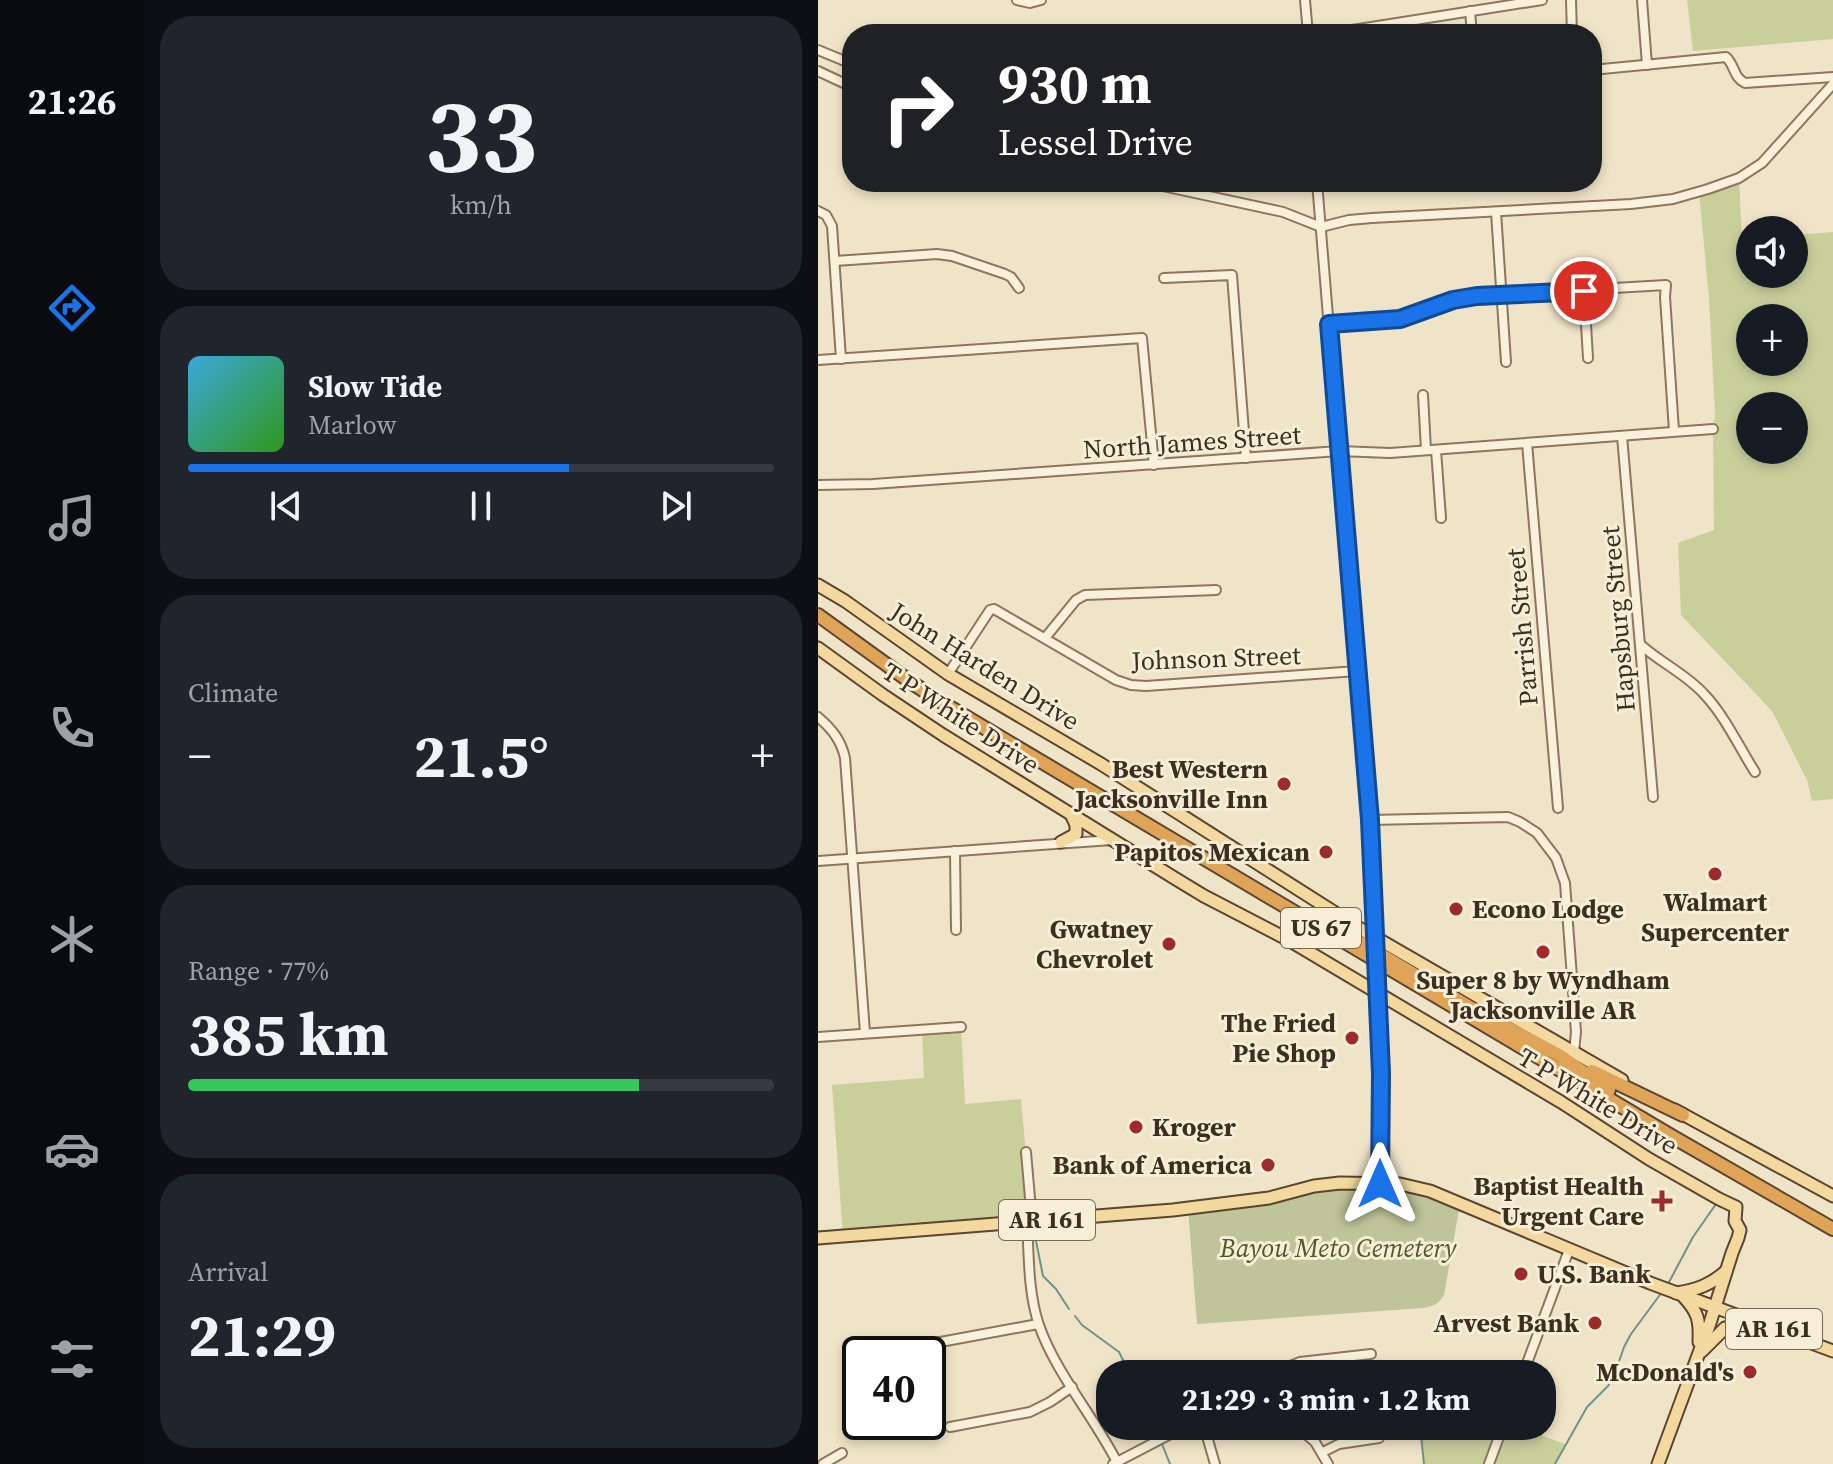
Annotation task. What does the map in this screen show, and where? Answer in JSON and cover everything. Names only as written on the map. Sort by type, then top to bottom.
[{"type":"highway","name":"US 67","points":[[818,606],[887,657],[996,728],[1468,1006],[1559,1055],[1615,1093],[1833,1220]]},
{"type":"highway","name":"US 67","points":[[818,615],[951,708],[1833,1229]]},
{"type":"highway","points":[[1559,1055],[1683,1115]]},
{"type":"main road","name":"John Harden Drive","points":[[818,585],[948,674],[1101,764],[1359,928],[1683,1115],[1833,1196]]},
{"type":"main road","name":"T P White Drive","points":[[818,648],[943,735],[1204,896],[1294,943],[1561,1102],[1660,1165],[1736,1207],[1735,1221],[1740,1230],[1658,1464]]},
{"type":"main road","points":[[1061,842],[1076,834],[1076,825],[1070,813]]},
{"type":"main road","name":"AR 161","points":[[818,1238],[1173,1210],[1269,1198],[1325,1184],[1400,1184],[1423,1189],[1679,1294],[1833,1351]]},
{"type":"main road","points":[[1679,1294],[1707,1285],[1726,1271]]},
{"type":"main road","points":[[1679,1294],[1692,1305],[1700,1323],[1698,1354]]},
{"type":"main road","points":[[1698,1354],[1725,1328],[1750,1321]]},
{"type":"street","points":[[1017,0],[1030,3],[1041,0]]},
{"type":"street","points":[[1305,0],[1307,24]]},
{"type":"street","points":[[1410,24],[1542,0]]},
{"type":"street","points":[[1571,0],[1572,24]]},
{"type":"street","points":[[1642,0],[1647,65]]},
{"type":"street","points":[[1470,11],[1471,24]]},
{"type":"street","points":[[818,50],[842,60]]},
{"type":"street","points":[[1602,69],[1726,57],[1735,75],[1745,83],[1833,77]]},
{"type":"street","points":[[818,71],[842,82]]},
{"type":"street","points":[[1190,192],[1283,212],[1321,227],[1360,219],[1673,199],[1727,183],[1751,172],[1833,84]]},
{"type":"street","points":[[1318,192],[1373,867],[1380,1051],[1380,1184]]},
{"type":"street","points":[[818,211],[832,222],[841,359]]},
{"type":"street","points":[[1496,212],[1506,362]]},
{"type":"street","points":[[835,261],[948,255],[1005,274],[1019,288]]},
{"type":"street","points":[[1164,278],[1232,275],[1246,458]]},
{"type":"street","points":[[1329,324],[1400,319],[1453,300],[1477,296],[1666,285],[1674,431]]},
{"type":"street","points":[[1584,291],[1588,358]]},
{"type":"street","points":[[818,360],[1142,338],[1154,465]]},
{"type":"street","points":[[1423,395],[1441,518]]},
{"type":"street","name":"North James Street","points":[[818,485],[873,484],[1339,451],[1431,450],[1713,429]]},
{"type":"street","name":"Hapsburg Street","points":[[1622,436],[1653,797]]},
{"type":"street","name":"Parrish Street","points":[[1527,443],[1558,808]]},
{"type":"street","points":[[1045,638],[1076,600],[1085,595],[1216,590]]},
{"type":"street","name":"Johnson Street","points":[[948,674],[990,610],[994,609],[1116,680],[1140,686],[1357,671]]},
{"type":"street","points":[[1640,644],[1706,696],[1755,772]]},
{"type":"street","points":[[818,717],[833,731],[843,747],[845,758],[865,1033]]},
{"type":"street","points":[[1370,820],[1508,817],[1537,833],[1556,858],[1565,883],[1576,1032],[1574,1052]]},
{"type":"street","points":[[818,861],[1113,840]]},
{"type":"street","points":[[955,851],[956,930]]},
{"type":"street","points":[[818,1037],[961,1027]]},
{"type":"street","points":[[1026,1152],[1031,1286],[1038,1324],[1050,1350],[1116,1463],[1160,1440]]},
{"type":"street","points":[[1528,1360],[1569,1250]]},
{"type":"street","points":[[946,1341],[1038,1324]]},
{"type":"street","points":[[1318,1360],[1371,1354]]},
{"type":"street","points":[[950,1427],[1030,1412],[1072,1387]]},
{"type":"street","points":[[1208,1440],[1215,1464]]},
{"type":"street","points":[[1313,1440],[1328,1464]]},
{"type":"street","points":[[1323,1452],[1339,1444],[1366,1440]]},
{"type":"street","points":[[1489,1464],[1498,1440]]},
{"type":"street","points":[[823,1464],[842,1453]]},
{"type":"green space","points":[[1687,0],[1833,0],[1833,39],[1693,51]]},
{"type":"green space","points":[[1739,178],[1741,216],[1736,216],[1736,288],[1808,288],[1808,234],[1833,232],[1833,799],[1812,801],[1807,780],[1772,711],[1681,615],[1678,543],[1714,530],[1715,414],[1699,191]]},
{"type":"green space","points":[[961,1027],[965,1104],[1021,1099],[1032,1221],[843,1236],[832,1085],[924,1078],[922,1030]]},
{"type":"green space","name":"Bayou Meto Cemetery","points":[[1400,1184],[1460,1204],[1444,1295],[1438,1303],[1423,1308],[1197,1324],[1188,1208],[1314,1186]]},
{"type":"green space","points":[[1421,1440],[1554,1440],[1565,1444],[1555,1464],[1424,1464]]},
{"type":"waterway","points":[[1668,1284],[1693,1237],[1716,1204]]},
{"type":"waterway","points":[[1036,1241],[1043,1276],[1069,1309]]},
{"type":"waterway","points":[[1555,1464],[1587,1407],[1614,1376],[1631,1334],[1662,1292]]},
{"type":"waterway","points":[[1075,1316],[1082,1325],[1119,1352],[1123,1360]]},
{"type":"waterway","points":[[1421,1440],[1424,1464]]},
{"type":"waterway","points":[[1162,1444],[1170,1464]]},
{"type":"place","name":"Best Western Jacksonville Inn","points":[[1284,784]]},
{"type":"place","name":"Papitos Mexican","points":[[1326,852]]},
{"type":"place","name":"Walmart Supercenter","points":[[1715,874]]},
{"type":"place","name":"Econo Lodge","points":[[1456,909]]},
{"type":"place","name":"Gwatney Chevrolet","points":[[1169,944]]},
{"type":"place","name":"Super 8 by Wyndham Jacksonville AR","points":[[1543,952]]},
{"type":"place","name":"The Fried Pie Shop","points":[[1352,1038]]},
{"type":"place","name":"Kroger","points":[[1136,1127]]},
{"type":"place","name":"Bank of America","points":[[1268,1165]]},
{"type":"place","name":"Baptist Health Urgent Care","points":[[1662,1201]]},
{"type":"place","name":"U.S. Bank","points":[[1521,1274]]},
{"type":"place","name":"Arvest Bank","points":[[1595,1323]]},
{"type":"place","name":"McDonald's","points":[[1750,1372]]},
{"type":"route","points":[[1380,1184],[1381,1073],[1370,820],[1329,324],[1400,319],[1453,300],[1477,296],[1584,291]]}]
